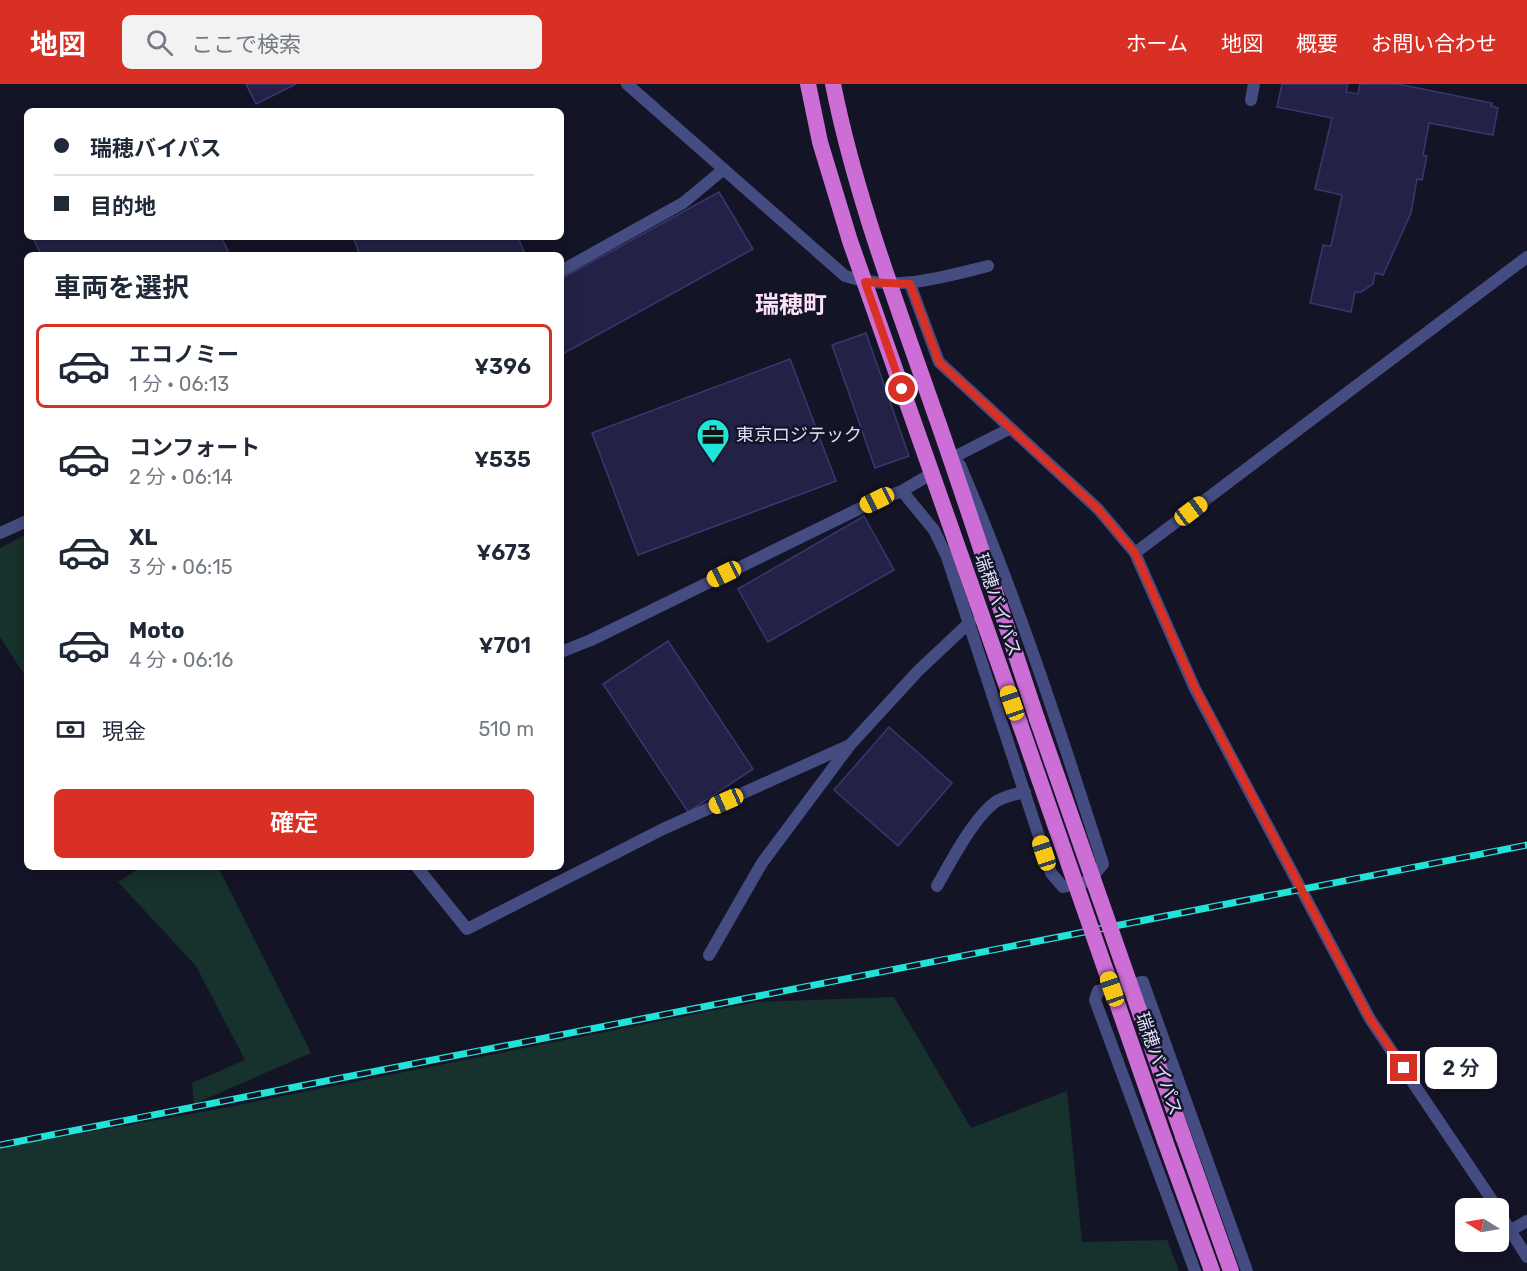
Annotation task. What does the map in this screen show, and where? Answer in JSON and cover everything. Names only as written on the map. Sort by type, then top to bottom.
[{"type":"highway","name":"瑞穂バイパス","points":[[808,84],[829,173],[865,282],[1212,1271]]},
{"type":"highway","name":"瑞穂バイパス","points":[[833,84],[854,171],[890,284],[1037,719],[1231,1271]]},
{"type":"street","points":[[627,84],[845,276],[865,282],[910,284],[988,266]]},
{"type":"street","points":[[1251,100],[1254,84]]},
{"type":"street","points":[[564,269],[683,203],[724,169]]},
{"type":"street","points":[[1135,553],[1527,257]]},
{"type":"street","points":[[910,284],[939,362],[1098,509],[1135,553],[1195,688],[1370,1019],[1490,1198]]},
{"type":"street","points":[[957,456],[1009,429]]},
{"type":"street","points":[[902,490],[937,537],[947,557],[1051,873],[1063,887],[1089,881],[1103,864],[1070,759],[1010,590],[957,456],[945,442]]},
{"type":"street","points":[[564,651],[591,640],[932,474]]},
{"type":"street","points":[[0,533],[24,522]]},
{"type":"street","points":[[709,955],[762,863],[849,745],[918,671],[969,622]]},
{"type":"street","points":[[419,870],[467,929],[663,829],[849,745]]},
{"type":"street","points":[[937,886],[964,839],[995,802],[1007,796],[1025,792]]},
{"type":"street","points":[[1195,1271],[1095,1000],[1098,991],[1143,982],[1246,1271]]},
{"type":"street","points":[[1511,1230],[1527,1221]]},
{"type":"street","points":[[1509,1227],[1527,1257]]},
{"type":"green space","points":[[24,536],[24,674],[0,637],[0,548]]},
{"type":"green space","points":[[136,870],[220,870],[311,1053],[194,1104],[192,1083],[245,1060],[196,966],[118,882]]},
{"type":"green space","points":[[894,997],[971,1128],[1067,1091],[1082,1242],[1167,1240],[1179,1271],[0,1271],[0,1148],[218,1109],[756,1002]]},
{"type":"building","points":[[246,84],[296,84],[256,104]]},
{"type":"building","points":[[1282,84],[1348,84],[1346,92],[1358,94],[1360,84],[1398,84],[1492,103],[1491,106],[1498,108],[1493,135],[1429,123],[1423,155],[1427,156],[1422,180],[1417,179],[1411,213],[1383,275],[1375,273],[1373,284],[1361,292],[1355,292],[1351,312],[1310,303],[1323,245],[1331,246],[1342,195],[1315,189],[1332,118],[1277,107]]},
{"type":"building","points":[[719,192],[753,249],[564,353],[564,277]]},
{"type":"building","points":[[34,240],[222,240],[228,252],[40,252]]},
{"type":"building","points":[[354,240],[519,240],[524,252],[359,252]]},
{"type":"building","points":[[866,333],[909,456],[875,468],[832,345]]},
{"type":"building","points":[[790,359],[836,481],[638,555],[592,433]]},
{"type":"building","points":[[864,516],[894,570],[768,642],[738,589]]},
{"type":"building","points":[[668,641],[753,769],[688,812],[603,684]]},
{"type":"building","points":[[889,727],[952,783],[898,846],[834,790]]},
{"type":"railway","points":[[0,1145],[1527,845]]},
{"type":"place","name":"東京ロジテック","points":[[713,464]]},
{"type":"district","name":"瑞穂町","points":[[791,305]]},
{"type":"route","points":[[902,389],[865,282],[910,284],[939,362],[1098,509],[1135,553],[1195,688],[1370,1019],[1404,1068]]}]
